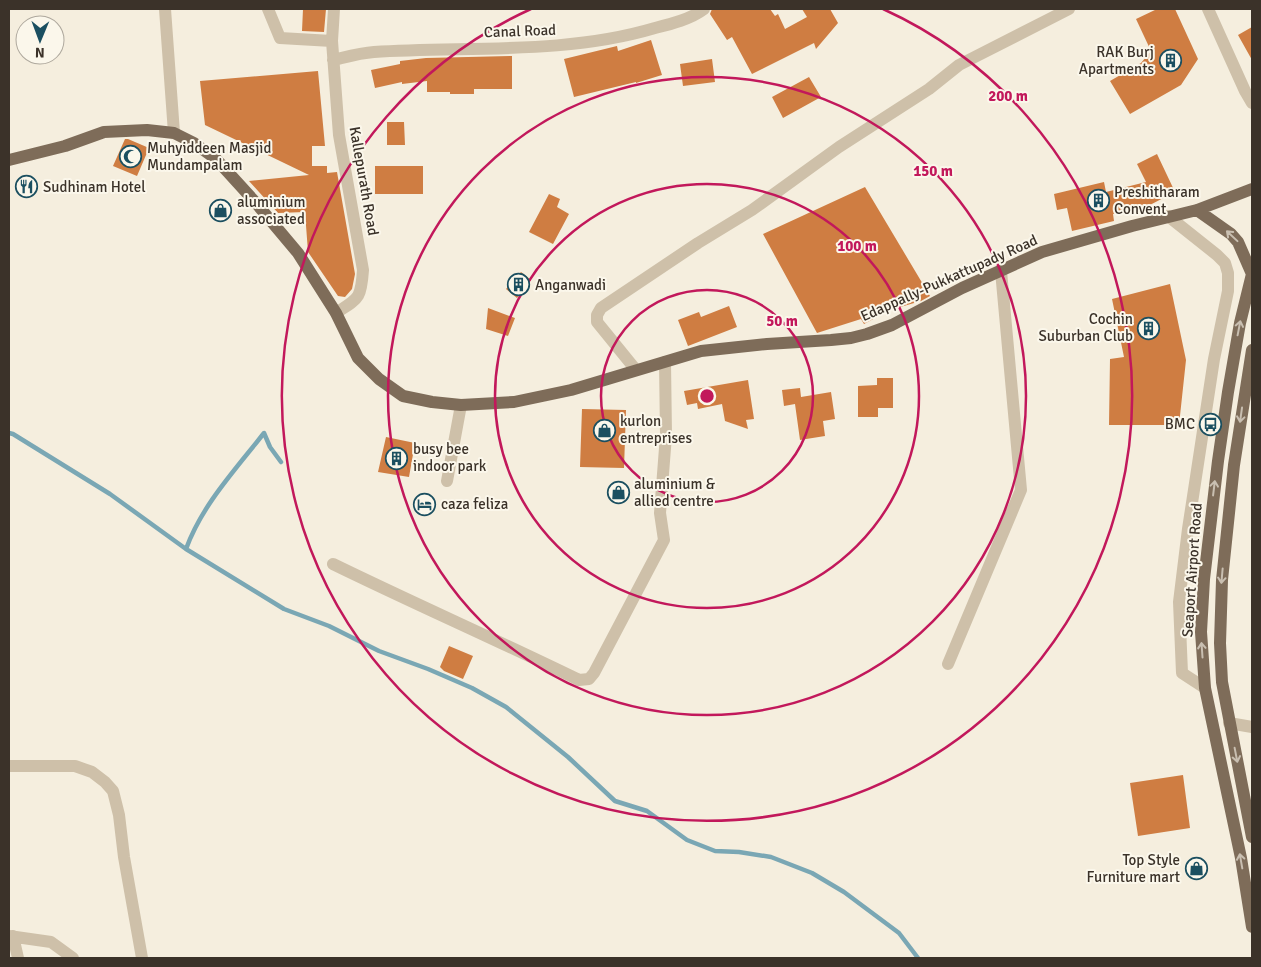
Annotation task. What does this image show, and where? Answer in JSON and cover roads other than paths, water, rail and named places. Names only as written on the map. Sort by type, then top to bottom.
[{"type":"main road","name":"Edappally-Pukkattupady Road","points":[[9,160],[65,146],[104,132],[147,130],[174,133],[194,143],[216,159],[256,202],[298,253],[336,313],[358,358],[379,379],[403,396],[461,406],[514,402],[571,390],[701,351],[841,339],[867,334],[892,325],[962,288],[1042,252],[1168,216],[1197,210],[1248,193]]},
{"type":"main road","points":[[1197,210],[1231,234],[1238,242],[1252,274]]},
{"type":"main road","name":"Seaport Airport Road","points":[[1252,274],[1240,323],[1228,392],[1204,579],[1201,632],[1205,688],[1241,858],[1252,927]]},
{"type":"main road","name":"Seaport Airport Road","points":[[1252,350],[1234,465],[1222,580],[1220,644],[1222,682],[1252,837]]},
{"type":"street","points":[[165,9],[174,133]]},
{"type":"street","points":[[268,9],[280,38],[332,41]]},
{"type":"street","name":"Kallepurath Road","points":[[334,9],[332,41],[339,135],[363,270],[362,285],[357,299],[336,313]]},
{"type":"street","name":"Canal Road","points":[[333,60],[372,52],[564,45],[632,35],[700,13],[704,9]]},
{"type":"street","points":[[636,370],[598,322],[597,315],[601,308],[698,243],[752,210],[839,147],[929,88],[959,65],[1069,9]]},
{"type":"street","points":[[1208,9],[1252,103]]},
{"type":"street","points":[[1168,216],[1217,255],[1225,263],[1228,273],[1228,291],[1214,359],[1188,529],[1180,602],[1182,673],[1205,688]]},
{"type":"street","points":[[948,664],[1021,490],[1001,271]]},
{"type":"street","points":[[333,564],[427,610],[470,628],[579,680],[589,678],[594,673],[664,540],[660,513],[666,435],[665,362]]},
{"type":"street","points":[[447,481],[461,406]]},
{"type":"street","points":[[1229,723],[1252,727]]},
{"type":"street","points":[[9,766],[75,766],[92,772],[113,791],[119,815],[124,857],[142,958]]},
{"type":"street","points":[[18,958],[11,936],[51,942],[73,958]]},
{"type":"waterway","points":[[9,433],[110,494],[186,549]]},
{"type":"waterway","points":[[281,462],[270,447],[264,433],[210,503],[186,549],[284,609],[329,626],[379,651],[472,688],[506,707],[568,757],[615,801],[647,811],[687,840],[715,851],[739,852],[771,857],[812,873],[844,892],[899,933],[918,958]]},
{"type":"place","name":"RAK Burj Apartments","points":[[1170,61]]},
{"type":"place","name":"Muhyiddeen Masjid Mundampalam","points":[[131,157]]},
{"type":"place","name":"Sudhinam Hotel","points":[[27,187]]},
{"type":"place","name":"Preshitharam Convent","points":[[1098,201]]},
{"type":"place","name":"aluminium associated","points":[[221,211]]},
{"type":"place","name":"Anganwadi","points":[[519,285]]},
{"type":"place","name":"Cochin Suburban Club","points":[[1149,328]]},
{"type":"place","name":"BMC","points":[[1211,424]]},
{"type":"place","name":"kurlon entreprises","points":[[604,430]]},
{"type":"place","name":"busy bee indoor park","points":[[397,458]]},
{"type":"place","name":"aluminium & allied centre","points":[[618,493]]},
{"type":"place","name":"caza feliza","points":[[425,504]]},
{"type":"place","name":"Top Style Furniture mart","points":[[1196,869]]}]
